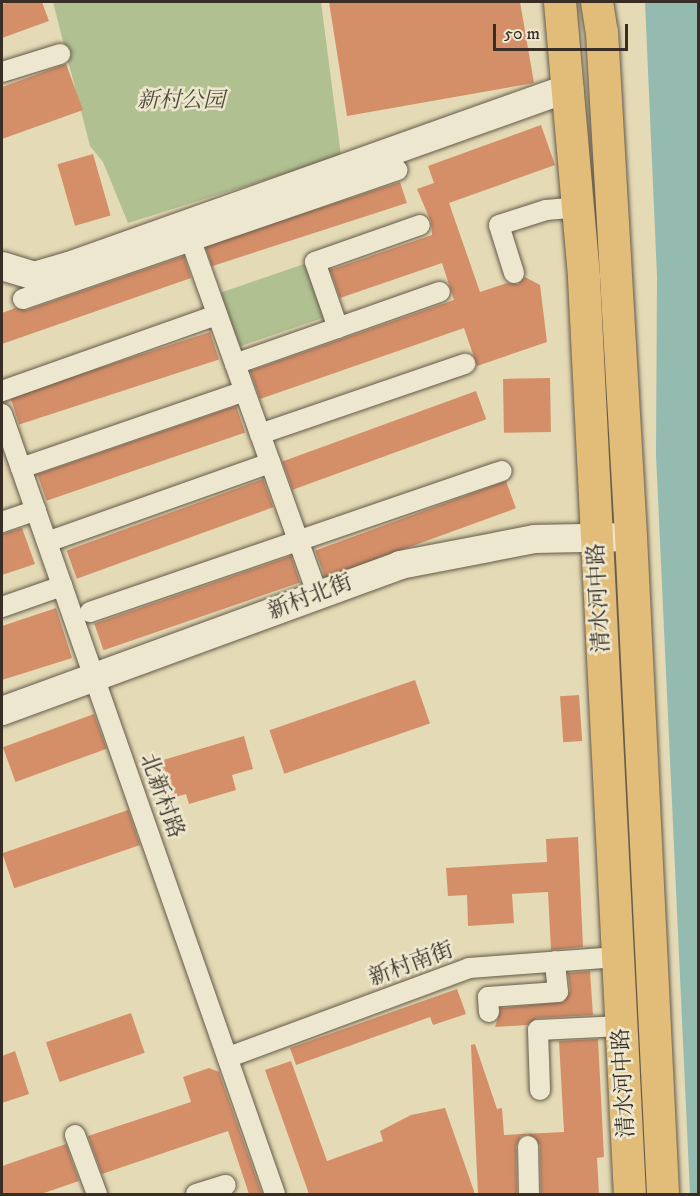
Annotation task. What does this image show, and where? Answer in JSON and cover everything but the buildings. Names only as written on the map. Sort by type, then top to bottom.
[{"type":"main road","name":"清水河中路","points":[[560,2],[578,207],[630,1194]]},
{"type":"main road","name":"清水河中路","points":[[597,2],[602,44],[631,537],[663,1194]]},
{"type":"street","points":[[2,72],[60,54]]},
{"type":"street","points":[[2,266],[34,276],[69,266],[569,88]]},
{"type":"street","points":[[22,299],[397,170]]},
{"type":"street","points":[[514,273],[499,225],[546,210],[578,207]]},
{"type":"street","points":[[338,328],[315,262],[420,225]]},
{"type":"street","points":[[190,241],[317,593]]},
{"type":"street","points":[[235,363],[440,292]]},
{"type":"street","points":[[2,391],[217,315]]},
{"type":"street","points":[[260,434],[465,364]]},
{"type":"street","points":[[21,468],[244,391]]},
{"type":"street","name":"北新村路","points":[[2,416],[229,1057],[275,1194]]},
{"type":"street","points":[[47,542],[270,463]]},
{"type":"street","points":[[90,612],[501,471]]},
{"type":"street","points":[[2,522],[36,510]]},
{"type":"street","name":"新村北街","points":[[2,711],[95,680],[317,593],[400,565],[535,539],[631,537]]},
{"type":"street","points":[[2,607],[63,586]]},
{"type":"street","name":"新村南街","points":[[229,1057],[469,968],[617,957]]},
{"type":"street","points":[[489,1012],[488,997],[558,992],[555,961]]},
{"type":"street","points":[[540,1089],[538,1030],[621,1026]]},
{"type":"street","points":[[75,1135],[96,1194]]},
{"type":"street","points":[[528,1146],[529,1194]]},
{"type":"street","points":[[196,1194],[226,1185]]},
{"type":"green space","name":"新村公园","points":[[53,2],[321,2],[341,156],[128,223],[103,162],[90,146]]},
{"type":"green space","points":[[307,263],[326,317],[237,347],[218,294]]},
{"type":"water","points":[[645,2],[698,2],[698,1194],[690,1194],[656,455],[657,276]]}]
